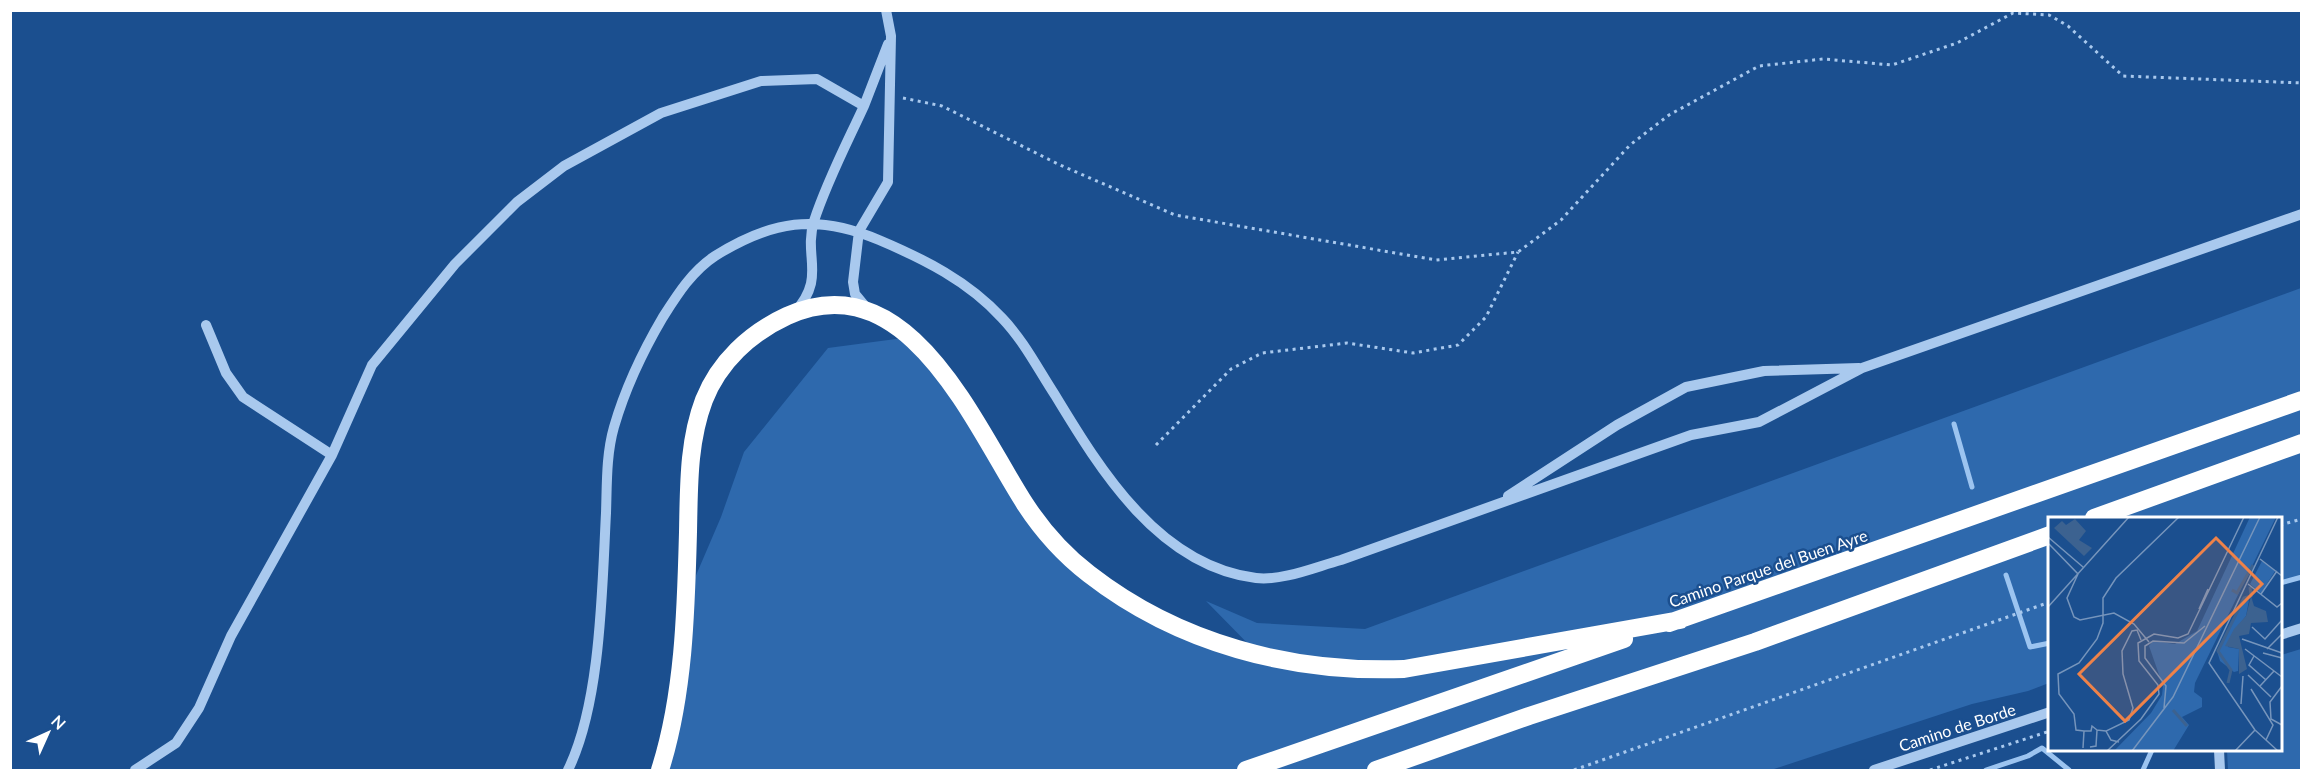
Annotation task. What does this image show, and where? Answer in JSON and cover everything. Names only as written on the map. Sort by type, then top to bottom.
[{"type":"highway","points":[[660,771],[672,723],[681,654],[689,481],[692,444],[699,416],[711,386],[734,353],[765,328],[794,313],[811,308],[839,306],[871,314],[900,328],[935,360],[1026,506],[1070,558],[1133,604],[1205,639],[1295,663],[1359,670],[1404,669],[1680,620]]},
{"type":"highway","name":"Camino Parque del Buen Ayre","points":[[1246,771],[2301,400]]},
{"type":"highway","points":[[2099,517],[2301,443]]},
{"type":"highway","points":[[1376,771],[1529,716],[1755,642],[2048,535]]},
{"type":"street","points":[[871,314],[855,294],[853,282],[859,231],[888,182],[891,36],[886,10]]},
{"type":"street","points":[[794,313],[809,297],[812,278],[813,223],[864,106],[891,36]]},
{"type":"street","points":[[135,771],[176,742],[199,708],[231,636],[332,455],[372,365],[455,264],[517,202],[564,166],[661,113],[761,81],[817,79],[864,106]]},
{"type":"street","points":[[568,771],[575,757],[589,702],[601,609],[609,459],[614,428],[648,343],[683,285],[711,259],[758,232],[813,223],[859,231],[926,260],[969,289],[1001,317],[1027,348],[1088,450],[1115,486],[1152,527],[1178,549],[1215,567],[1258,578],[1291,573],[1341,560],[1690,435],[1759,422],[1862,368],[2301,213]]},
{"type":"street","points":[[206,325],[226,373],[243,397],[332,455]]},
{"type":"street","points":[[1493,505],[1617,425],[1686,387],[1764,371],[1862,368]]},
{"type":"street","points":[[2282,634],[2301,628]]},
{"type":"street","name":"Camino de Borde","points":[[1874,771],[2048,712]]},
{"type":"street","points":[[2219,751],[2220,771]]},
{"type":"path","points":[[1156,445],[1231,369],[1262,353],[1347,343],[1413,353],[1458,345],[1486,317],[1518,252],[1561,220],[1630,145],[1669,115],[1759,66],[1823,59],[1892,65],[1957,43],[2013,13],[2049,15],[2068,26],[2123,76],[2301,83]]},
{"type":"path","points":[[890,95],[942,106],[1060,165],[1175,214],[1436,260],[1518,252]]},
{"type":"path","points":[[2282,524],[2301,519]]},
{"type":"path","points":[[1574,771],[2048,602]]},
{"type":"path","points":[[1930,771],[2048,731]]},
{"type":"shaded area","points":[[2301,288],[2301,577],[2282,583],[2282,517],[2048,517],[2048,683],[2028,691],[1972,704],[1771,770],[660,770],[685,601],[721,517],[744,452],[828,348],[911,337],[1026,506],[1109,589],[1258,654],[1206,601],[1257,623],[1365,629]]},
{"type":"shaded area","points":[[2301,649],[2301,770],[2228,770],[2227,751],[2282,751],[2282,655]]},
{"type":"waterway","points":[[1954,424],[1972,487]]},
{"type":"waterway","points":[[2006,575],[2030,647],[2048,643]]},
{"type":"waterway","points":[[2282,582],[2302,577]]},
{"type":"waterway","points":[[1986,770],[2028,756],[2042,748],[2069,770]]},
{"type":"waterway","points":[[2143,770],[2152,751]]}]
